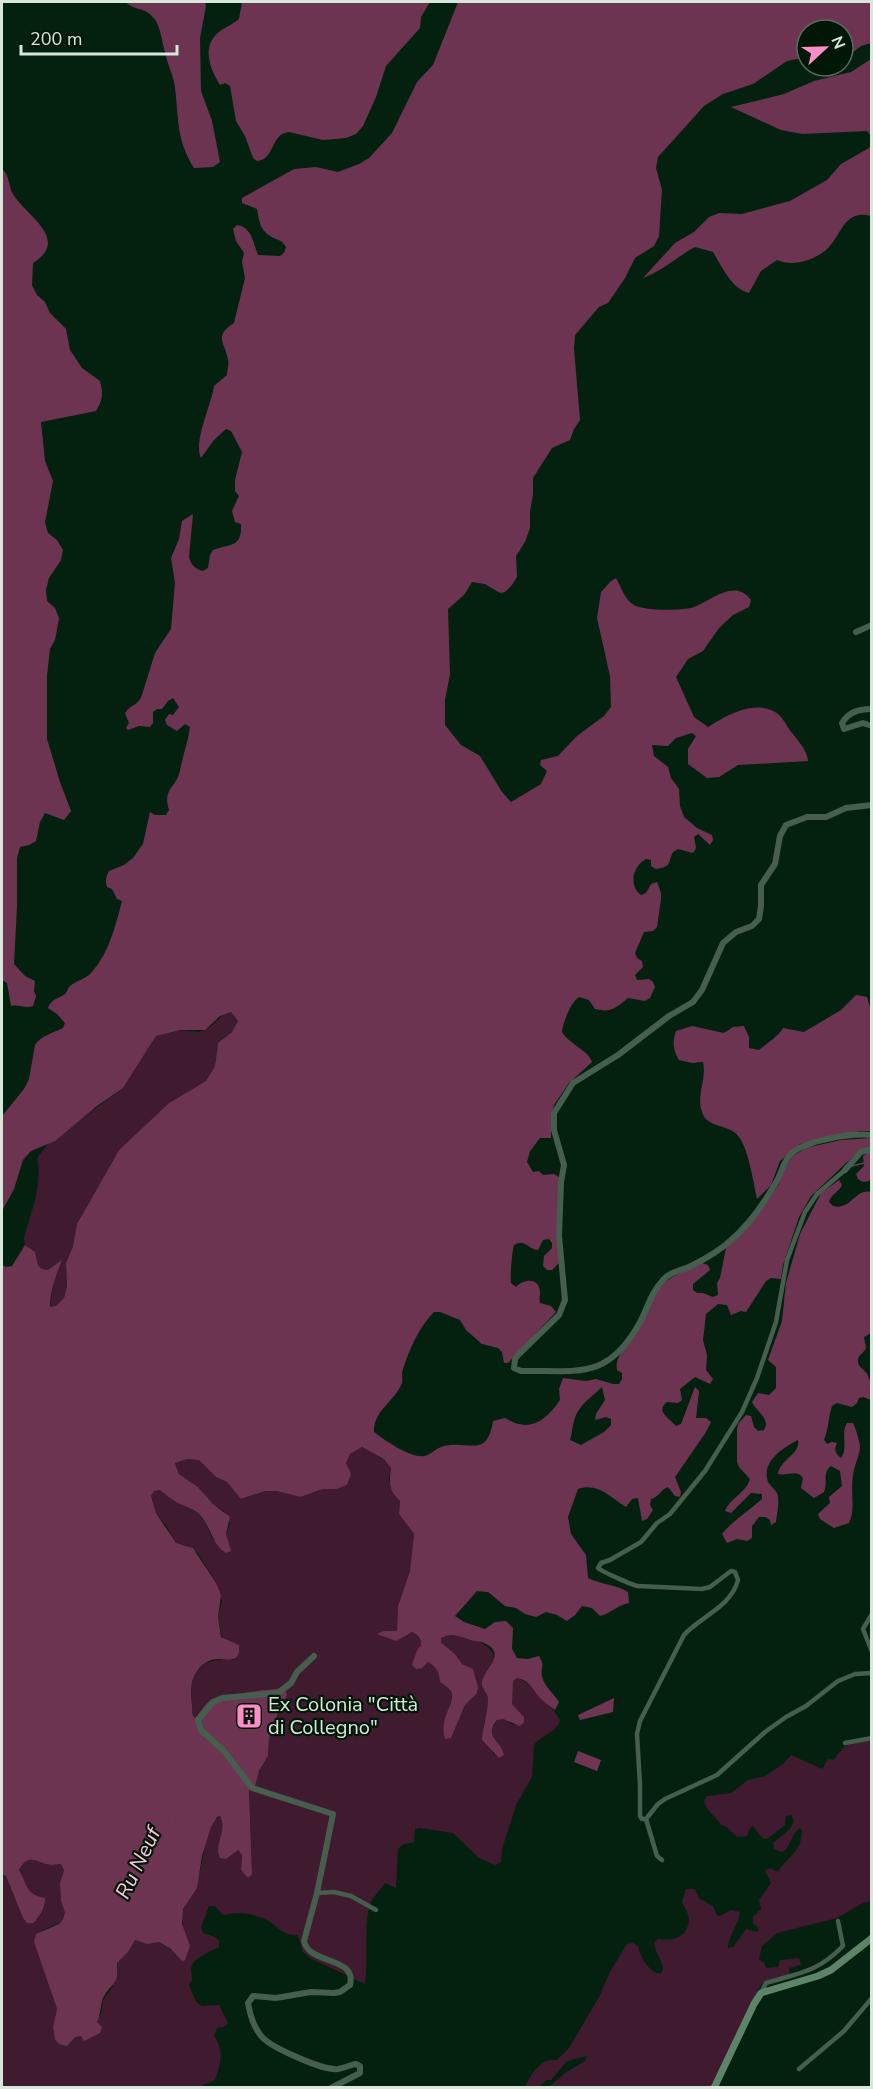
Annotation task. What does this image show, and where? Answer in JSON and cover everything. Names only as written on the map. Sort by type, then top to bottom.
[{"type":"main road","points":[[714,2088],[761,1993],[831,1970],[872,1938]]},
{"type":"street","points":[[856,632],[872,625]]},
{"type":"street","points":[[872,709],[854,711],[847,716],[842,726],[844,729],[863,723],[872,726]]},
{"type":"street","points":[[872,805],[846,808],[826,817],[807,818],[786,825],[780,836],[776,864],[761,885],[759,919],[752,926],[736,932],[723,943],[702,990],[693,1002],[669,1016],[618,1055],[573,1083],[554,1113],[554,1130],[564,1165],[559,1236],[565,1300],[559,1315],[519,1353],[515,1359],[514,1368],[521,1371],[582,1371],[606,1363],[633,1333],[663,1279],[674,1271],[689,1267],[719,1251],[742,1230],[777,1182],[783,1165],[791,1154],[804,1145],[860,1134],[872,1135]]},
{"type":"street","points":[[646,1819],[642,1819],[639,1812],[637,1734],[640,1721],[684,1635],[694,1624],[724,1603],[738,1580],[735,1572],[731,1571],[710,1587],[702,1589],[638,1586],[631,1585],[615,1575],[602,1572],[598,1568],[601,1563],[640,1542],[657,1523],[670,1514],[705,1471],[742,1412],[757,1378],[776,1322],[788,1260],[805,1212],[817,1194],[845,1170],[861,1152],[872,1149]]},
{"type":"street","points":[[872,1614],[863,1629],[872,1652]]},
{"type":"street","points":[[314,1656],[297,1672],[291,1683],[278,1693],[222,1698],[213,1702],[198,1720],[201,1730],[224,1751],[252,1788],[333,1814],[317,1893],[304,1941],[305,1948],[310,1954],[340,1965],[348,1971],[351,1979],[350,1985],[334,1993],[311,1992],[276,1998],[253,1996],[248,2001],[260,2035],[272,2045],[325,2067],[337,2069],[356,2064],[362,2068],[360,2073],[331,2088]]},
{"type":"street","points":[[646,1819],[665,1799],[717,1775],[765,1732],[807,1706],[838,1681],[855,1674],[872,1673]]},
{"type":"street","points":[[845,1743],[872,1738]]},
{"type":"street","points":[[646,1819],[657,1856],[662,1860]]},
{"type":"street","points":[[317,1893],[334,1892],[351,1896],[376,1911]]},
{"type":"street","points":[[761,1993],[766,1983],[821,1966],[832,1957],[843,1946],[838,1921]]},
{"type":"street","points":[[799,2069],[844,2031],[872,1998]]},
{"type":"shaded area","points":[[126,2],[205,2],[200,38],[201,91],[212,121],[220,162],[213,167],[194,168],[188,158],[179,129],[174,84],[156,21],[148,13]]},
{"type":"shaded area","points":[[242,2],[430,2],[421,17],[420,28],[386,66],[376,97],[363,126],[356,134],[346,138],[323,140],[289,132],[279,137],[263,160],[257,161],[253,158],[245,136],[236,121],[230,86],[225,83],[220,85],[209,58],[213,38],[239,19]]},
{"type":"shaded area","points":[[458,2],[871,2],[871,43],[855,51],[855,18],[795,18],[795,59],[787,61],[753,84],[723,94],[704,106],[658,157],[656,168],[662,190],[659,236],[654,246],[635,258],[608,303],[599,307],[575,335],[574,349],[580,420],[570,440],[552,448],[533,478],[530,528],[516,556],[517,577],[505,592],[500,593],[485,584],[472,582],[464,595],[448,609],[450,674],[445,700],[445,725],[461,745],[480,756],[502,792],[511,802],[541,784],[547,771],[540,765],[541,760],[558,756],[577,736],[604,716],[611,707],[610,676],[597,618],[601,592],[616,578],[631,603],[646,608],[681,609],[694,607],[731,591],[745,594],[751,600],[749,607],[733,615],[719,628],[703,651],[688,659],[676,677],[694,717],[708,727],[742,710],[770,709],[782,718],[800,743],[808,761],[738,765],[719,777],[707,778],[688,764],[688,749],[696,736],[692,733],[676,738],[668,746],[652,745],[654,756],[668,767],[671,778],[679,789],[680,806],[684,817],[697,828],[712,835],[713,840],[710,845],[698,834],[694,837],[696,848],[693,853],[678,849],[673,852],[665,867],[656,869],[651,866],[651,860],[646,859],[635,871],[634,886],[641,895],[646,893],[651,884],[657,882],[661,893],[657,927],[653,931],[644,932],[635,953],[642,961],[643,967],[635,975],[637,980],[649,979],[655,987],[650,998],[645,1001],[628,998],[617,1007],[605,1010],[595,1009],[589,1000],[579,997],[570,1008],[564,1023],[562,1032],[587,1054],[592,1062],[569,1083],[554,1105],[551,1117],[551,1138],[540,1138],[530,1151],[527,1162],[533,1172],[539,1171],[543,1175],[554,1174],[559,1177],[557,1219],[560,1262],[552,1270],[547,1270],[543,1266],[544,1256],[552,1248],[549,1239],[543,1240],[538,1250],[524,1243],[518,1243],[513,1248],[511,1275],[511,1283],[516,1287],[527,1281],[537,1284],[540,1303],[551,1306],[556,1312],[508,1363],[504,1363],[502,1352],[498,1348],[482,1344],[466,1330],[460,1320],[434,1312],[415,1339],[402,1371],[402,1383],[377,1418],[374,1432],[389,1443],[414,1455],[423,1456],[444,1446],[476,1446],[486,1440],[493,1421],[505,1418],[522,1425],[529,1425],[542,1419],[560,1400],[559,1389],[563,1378],[586,1381],[596,1379],[619,1384],[622,1373],[617,1370],[618,1359],[638,1331],[662,1285],[674,1276],[702,1263],[708,1265],[710,1270],[693,1284],[693,1290],[713,1297],[718,1295],[717,1283],[726,1248],[762,1209],[779,1184],[784,1169],[793,1156],[806,1148],[841,1140],[871,1138],[871,1147],[860,1150],[811,1196],[799,1217],[783,1265],[781,1279],[771,1278],[766,1281],[746,1312],[741,1311],[731,1315],[727,1305],[718,1304],[706,1314],[703,1340],[707,1355],[706,1370],[713,1379],[710,1384],[695,1377],[680,1389],[682,1400],[678,1403],[667,1402],[662,1408],[664,1414],[676,1426],[681,1424],[695,1387],[699,1391],[696,1418],[706,1418],[711,1422],[675,1477],[681,1492],[680,1497],[675,1496],[668,1487],[665,1488],[651,1499],[650,1505],[653,1510],[647,1519],[642,1521],[638,1498],[632,1499],[626,1507],[598,1489],[585,1487],[578,1489],[568,1517],[571,1534],[586,1555],[588,1578],[628,1592],[629,1603],[600,1616],[592,1608],[582,1606],[567,1621],[546,1612],[536,1617],[525,1614],[516,1608],[505,1606],[488,1592],[477,1591],[455,1616],[464,1622],[485,1629],[495,1622],[506,1621],[513,1628],[512,1649],[517,1658],[528,1659],[539,1656],[546,1686],[559,1702],[555,1710],[527,1683],[517,1678],[513,1681],[512,1704],[524,1717],[524,1722],[520,1726],[503,1719],[497,1720],[493,1726],[492,1735],[504,1755],[499,1758],[482,1740],[488,1698],[482,1680],[494,1657],[494,1652],[490,1647],[482,1642],[458,1636],[441,1638],[441,1643],[455,1654],[462,1664],[473,1669],[478,1687],[477,1693],[465,1705],[451,1738],[445,1739],[444,1724],[452,1695],[450,1690],[440,1682],[434,1666],[428,1662],[422,1668],[416,1669],[412,1665],[418,1648],[421,1646],[419,1637],[412,1632],[396,1641],[377,1634],[384,1631],[397,1631],[398,1606],[410,1571],[414,1534],[399,1514],[400,1501],[392,1490],[390,1482],[391,1468],[384,1459],[362,1447],[350,1454],[346,1463],[351,1474],[347,1485],[336,1489],[323,1489],[300,1497],[277,1491],[265,1491],[241,1499],[227,1482],[216,1477],[199,1460],[187,1459],[175,1463],[179,1474],[198,1487],[213,1504],[230,1517],[226,1534],[231,1551],[226,1553],[217,1545],[198,1513],[176,1502],[160,1490],[154,1491],[151,1496],[156,1513],[176,1543],[193,1548],[216,1583],[221,1595],[218,1618],[221,1637],[239,1645],[235,1658],[211,1660],[196,1673],[191,1691],[193,1715],[195,1718],[211,1700],[224,1696],[280,1689],[285,1689],[287,1695],[278,1710],[269,1738],[268,1756],[259,1771],[255,1786],[249,1790],[252,1874],[248,1878],[241,1870],[242,1855],[238,1850],[226,1859],[220,1858],[218,1848],[222,1822],[220,1816],[217,1817],[211,1827],[202,1856],[197,1888],[183,1909],[182,1924],[190,1946],[185,1960],[182,1961],[171,1949],[159,1942],[147,1944],[135,1940],[128,1952],[117,1963],[116,1980],[103,1998],[97,2022],[102,2027],[100,2033],[84,2041],[81,2036],[75,2037],[67,2046],[59,2044],[55,2039],[53,2027],[57,2009],[34,1942],[36,1934],[59,1924],[63,1919],[65,1913],[61,1901],[60,1883],[64,1870],[61,1864],[51,1865],[30,1860],[26,1861],[19,1870],[30,1891],[45,1898],[42,1912],[33,1923],[27,1923],[23,1918],[6,1876],[2,1874],[2,1265],[12,1266],[25,1245],[35,1252],[41,1268],[48,1270],[62,1260],[52,1289],[50,1307],[56,1306],[64,1298],[67,1286],[66,1263],[73,1247],[77,1224],[119,1150],[169,1103],[206,1081],[215,1066],[218,1043],[232,1032],[238,1021],[231,1012],[220,1016],[205,1030],[180,1030],[156,1036],[123,1088],[55,1141],[31,1151],[23,1160],[14,1189],[2,1211],[2,1116],[24,1089],[29,1079],[35,1045],[44,1037],[63,1028],[65,1023],[48,1008],[49,1005],[65,994],[70,986],[90,974],[107,949],[122,901],[117,899],[112,889],[107,887],[106,879],[109,871],[124,865],[133,858],[143,844],[150,812],[155,815],[166,815],[169,810],[167,797],[180,770],[190,727],[185,724],[177,731],[167,725],[165,720],[169,714],[173,715],[179,707],[173,698],[162,709],[153,712],[153,723],[150,727],[139,726],[128,730],[126,728],[129,723],[125,713],[141,698],[155,653],[171,629],[175,583],[171,558],[179,539],[182,521],[193,514],[189,557],[194,566],[203,571],[208,568],[213,550],[234,543],[240,537],[241,524],[235,522],[232,511],[239,496],[235,491],[235,480],[242,452],[231,431],[226,429],[214,440],[201,458],[199,451],[201,433],[214,386],[227,375],[227,354],[222,336],[234,323],[245,278],[242,262],[244,253],[236,241],[233,229],[237,225],[249,232],[258,255],[280,256],[286,247],[264,231],[257,209],[242,203],[242,198],[294,169],[316,167],[338,172],[369,158],[392,133],[417,82],[433,65]],"holes":[[[602,1387],[605,1400],[595,1420],[606,1417],[611,1419],[611,1425],[604,1432],[581,1445],[570,1440],[576,1415]]]},
{"type":"shaded area","points":[[871,59],[871,136],[867,131],[802,134],[781,130],[731,107],[784,94],[826,78],[855,78],[855,69]]},
{"type":"shaded area","points":[[871,144],[871,216],[854,216],[821,254],[796,263],[777,260],[761,271],[749,293],[737,287],[713,252],[695,247],[657,272],[643,278],[675,243],[694,232],[709,217],[719,213],[742,214],[790,201],[827,180],[841,164],[869,148]]},
{"type":"shaded area","points":[[2,169],[13,194],[47,236],[48,245],[44,254],[33,263],[32,285],[50,313],[66,329],[70,350],[82,368],[100,381],[102,393],[96,411],[41,422],[45,461],[53,481],[45,522],[48,533],[57,540],[63,550],[61,560],[49,578],[46,590],[47,601],[55,608],[59,618],[55,640],[50,649],[47,675],[47,739],[71,811],[64,820],[45,813],[40,822],[36,841],[20,847],[17,858],[14,964],[25,976],[35,981],[36,996],[33,1006],[27,1007],[11,1006],[7,983],[2,980]]},
{"type":"shaded area","points":[[856,995],[867,997],[872,1014],[871,1131],[860,1131],[800,1144],[780,1161],[771,1185],[757,1199],[748,1157],[739,1137],[730,1130],[708,1121],[702,1112],[700,1099],[704,1075],[703,1062],[692,1063],[679,1060],[674,1046],[676,1031],[692,1026],[724,1033],[733,1027],[744,1026],[749,1037],[749,1048],[759,1050],[783,1028],[804,1032],[841,1010]]},
{"type":"shaded area","points":[[231,1012],[238,1021],[232,1032],[222,1039],[217,1048],[215,1066],[206,1081],[169,1103],[119,1150],[77,1224],[74,1247],[66,1263],[67,1286],[64,1298],[56,1307],[50,1308],[53,1283],[61,1261],[48,1270],[41,1268],[35,1252],[25,1245],[24,1238],[37,1188],[37,1158],[47,1145],[123,1088],[156,1036],[180,1030],[199,1032],[210,1027],[225,1013]]},
{"type":"shaded area","points":[[871,1151],[871,1177],[869,1181],[863,1182],[856,1174],[864,1166],[863,1156]]},
{"type":"shaded area","points":[[839,1180],[842,1185],[829,1202],[833,1206],[839,1207],[849,1203],[861,1193],[871,1192],[871,1333],[864,1337],[866,1348],[858,1360],[869,1379],[871,1400],[863,1397],[859,1398],[852,1407],[837,1403],[832,1406],[824,1440],[827,1444],[837,1443],[837,1455],[841,1458],[844,1449],[845,1427],[847,1423],[853,1423],[860,1446],[852,1481],[851,1518],[849,1523],[834,1528],[820,1519],[818,1514],[830,1503],[829,1497],[842,1486],[840,1471],[831,1466],[828,1469],[824,1492],[814,1498],[801,1488],[803,1478],[801,1475],[778,1474],[782,1464],[794,1453],[798,1440],[780,1451],[770,1462],[768,1468],[768,1482],[778,1496],[776,1522],[771,1525],[770,1520],[759,1517],[752,1526],[752,1538],[747,1541],[737,1539],[727,1543],[722,1534],[762,1499],[762,1494],[751,1493],[731,1513],[725,1511],[750,1479],[737,1462],[738,1424],[746,1415],[751,1416],[754,1427],[758,1431],[764,1430],[766,1425],[764,1418],[752,1402],[758,1393],[769,1395],[776,1388],[776,1367],[768,1360],[782,1321],[786,1283],[800,1234],[821,1193]]},
{"type":"shaded area","points":[[362,1447],[384,1459],[391,1468],[389,1480],[400,1501],[399,1514],[414,1534],[410,1571],[398,1606],[397,1631],[384,1631],[406,1635],[412,1632],[419,1638],[422,1647],[422,1668],[429,1661],[432,1663],[437,1670],[440,1682],[450,1689],[453,1695],[449,1707],[451,1738],[465,1705],[473,1697],[476,1681],[473,1670],[462,1664],[455,1654],[440,1643],[441,1637],[447,1636],[472,1639],[492,1652],[493,1664],[483,1679],[488,1698],[483,1732],[494,1754],[499,1744],[495,1741],[491,1730],[497,1720],[503,1719],[514,1725],[524,1717],[512,1704],[512,1681],[517,1678],[535,1690],[560,1720],[552,1731],[534,1745],[532,1777],[516,1805],[502,1849],[501,1862],[495,1865],[479,1858],[453,1833],[415,1829],[414,1842],[402,1845],[398,1849],[396,1888],[385,1883],[369,1907],[365,1984],[312,1959],[303,1952],[298,1935],[285,1932],[260,1917],[239,1913],[223,1915],[215,1906],[209,1906],[201,1927],[203,1933],[219,1941],[219,1947],[194,1962],[191,1970],[192,1980],[189,1985],[196,2002],[202,2006],[219,2005],[228,2023],[217,2028],[214,2036],[219,2047],[220,2058],[215,2080],[199,2087],[2,2087],[2,1874],[6,1876],[23,1918],[37,1920],[45,1904],[29,1892],[19,1869],[27,1861],[34,1860],[51,1865],[61,1864],[64,1870],[60,1883],[61,1901],[65,1913],[63,1919],[41,1931],[34,1942],[57,2009],[53,2027],[55,2039],[81,2036],[98,2025],[96,2022],[101,2014],[103,2000],[112,1988],[118,1969],[117,1963],[128,1952],[135,1940],[144,1943],[159,1942],[173,1951],[184,1930],[182,1919],[184,1907],[198,1877],[208,1835],[220,1816],[222,1827],[219,1853],[221,1858],[238,1850],[242,1855],[241,1867],[252,1871],[249,1789],[268,1756],[269,1738],[278,1710],[287,1694],[202,1708],[195,1718],[191,1693],[194,1676],[205,1664],[212,1661],[233,1660],[239,1645],[222,1637],[218,1618],[222,1601],[216,1583],[198,1553],[188,1546],[176,1543],[172,1538],[156,1513],[151,1496],[154,1491],[160,1490],[176,1502],[197,1512],[205,1522],[213,1540],[226,1540],[230,1523],[224,1511],[213,1504],[198,1487],[179,1474],[175,1462],[187,1459],[199,1460],[216,1477],[227,1482],[242,1499],[265,1491],[277,1491],[300,1497],[323,1489],[336,1489],[350,1454]]},
{"type":"shaded area","points":[[614,1698],[613,1712],[580,1720],[578,1715]]},
{"type":"shaded area","points":[[871,1740],[871,1901],[837,1918],[777,1933],[762,1946],[759,1959],[766,1968],[778,1967],[780,1960],[799,1958],[801,1965],[789,1968],[790,1976],[762,1984],[759,1988],[711,2087],[549,2087],[565,2073],[585,2061],[587,2056],[567,2061],[551,2080],[546,2080],[539,2087],[525,2088],[541,2064],[557,2060],[569,2048],[627,1944],[633,1943],[638,1946],[645,1963],[660,1974],[663,1966],[654,1943],[658,1939],[679,1937],[686,1930],[689,1917],[682,1902],[686,1889],[695,1889],[699,1898],[713,1906],[717,1915],[720,1916],[731,1910],[740,1912],[728,1948],[733,1947],[746,1929],[758,1932],[759,1929],[753,1923],[753,1917],[761,1909],[759,1900],[771,1883],[765,1870],[770,1868],[778,1872],[800,1844],[802,1830],[800,1828],[794,1834],[788,1847],[782,1852],[774,1849],[773,1843],[790,1829],[794,1821],[791,1815],[786,1816],[785,1825],[767,1839],[762,1838],[753,1826],[747,1836],[737,1837],[727,1827],[721,1825],[708,1810],[704,1801],[707,1796],[731,1793],[748,1780],[765,1776],[783,1764],[791,1755],[822,1769],[828,1759],[834,1760],[845,1746]]},
{"type":"shaded area","points":[[578,1751],[601,1760],[597,1771],[574,1762]]},
{"type":"waterway","name":"Ru Neuf","points":[[852,1166],[872,1161]]},
{"type":"waterway","name":"Ru Neuf","points":[[90,2007],[104,1976],[109,1955],[117,1945],[134,1907],[157,1869],[171,1833],[172,1811],[181,1769],[196,1727]]},
{"type":"place","name":"Ex Colonia \"Città di Collegno\"","points":[[249,1716]]}]
